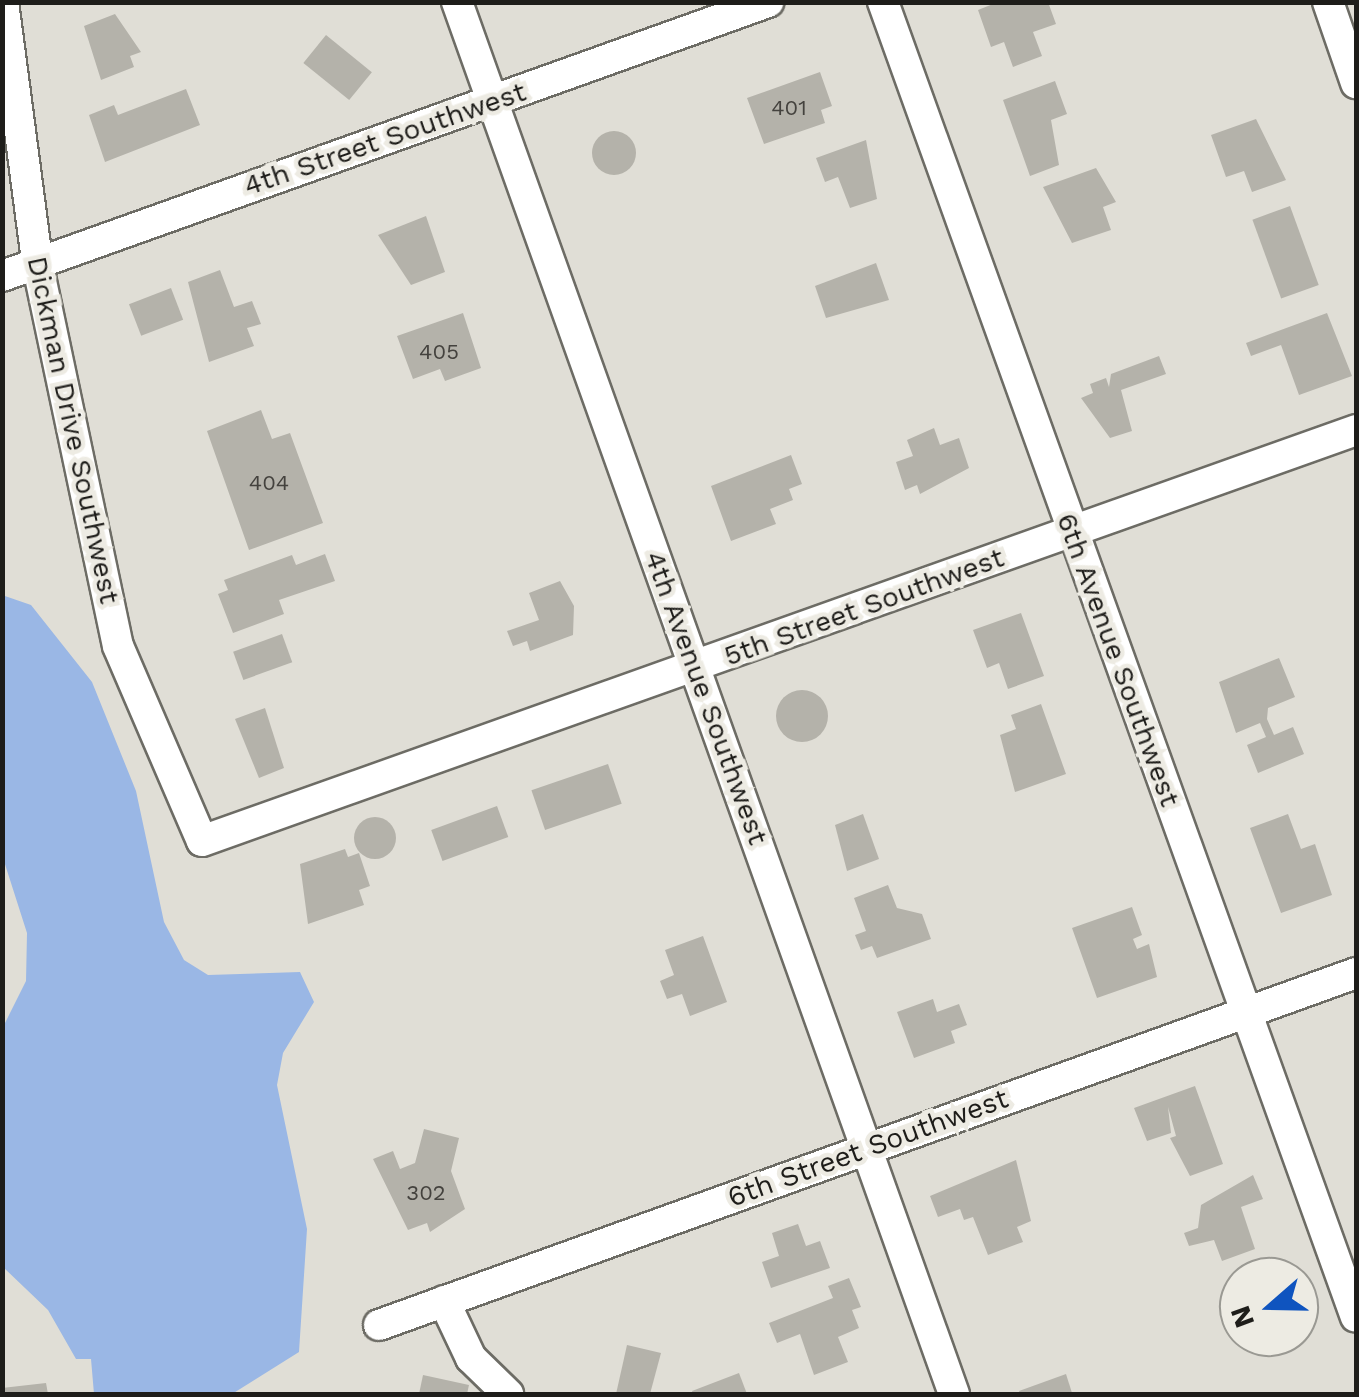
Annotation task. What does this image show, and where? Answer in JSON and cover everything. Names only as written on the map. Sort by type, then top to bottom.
[{"type":"street","name":"Dickman Drive Southwest","points":[[3,2],[37,262],[118,646],[202,841]]},
{"type":"street","name":"4th Avenue Southwest","points":[[456,2],[954,1394]]},
{"type":"street","name":"4th Street Southwest","points":[[2,276],[768,2]]},
{"type":"street","name":"6th Avenue Southwest","points":[[882,2],[1356,1317]]},
{"type":"street","points":[[1328,2],[1356,83]]},
{"type":"street","name":"5th Street Southwest","points":[[202,841],[1356,430]]},
{"type":"street","name":"6th Street Southwest","points":[[379,1325],[1356,972]]},
{"type":"street","points":[[444,1302],[471,1358],[508,1394]]},
{"type":"water","points":[[2,595],[31,605],[92,682],[136,791],[164,922],[184,960],[208,975],[300,972],[314,1002],[283,1053],[277,1085],[307,1229],[299,1352],[232,1394],[94,1394],[91,1359],[76,1359],[48,1310],[3,1267],[3,1027],[26,981],[27,933],[3,858]]},
{"type":"building","points":[[998,2],[1048,2],[1056,24],[1033,32],[1042,56],[1013,67],[1004,42],[991,47],[978,10]]},
{"type":"building","points":[[115,14],[141,52],[130,56],[134,67],[101,80],[84,26]]},
{"type":"building","points":[[326,35],[372,72],[349,100],[303,63]]},
{"type":"building","points":[[820,72],[832,106],[821,110],[825,123],[764,144],[747,98]]},
{"type":"building","points":[[1055,81],[1067,114],[1051,120],[1059,165],[1030,176],[1003,100]]},
{"type":"building","points":[[186,89],[200,125],[105,162],[89,115],[114,105],[118,115]]},
{"type":"building","points":[[1256,119],[1286,180],[1252,192],[1244,171],[1226,177],[1211,135]]},
{"type":"building","points":[[614,131],[630,137],[636,153],[630,169],[614,175],[598,169],[592,153],[598,137]]},
{"type":"building","points":[[866,140],[877,199],[850,208],[838,177],[825,182],[816,158]]},
{"type":"building","points":[[1096,168],[1116,202],[1103,207],[1111,230],[1072,243],[1043,187]]},
{"type":"building","points":[[1290,206],[1319,285],[1281,299],[1252,220]]},
{"type":"building","points":[[426,216],[445,272],[411,285],[378,235]]},
{"type":"building","points":[[876,263],[889,300],[826,318],[815,286]]},
{"type":"building","points":[[220,270],[234,307],[252,301],[261,324],[247,328],[254,346],[209,362],[188,282]]},
{"type":"building","points":[[171,288],[183,320],[141,336],[129,304]]},
{"type":"building","points":[[463,313],[481,368],[445,381],[440,369],[413,379],[397,336]]},
{"type":"building","points":[[1327,313],[1352,376],[1299,395],[1281,345],[1251,356],[1246,343]]},
{"type":"building","points":[[1159,356],[1166,374],[1121,390],[1132,431],[1110,438],[1081,398],[1093,393],[1090,384],[1106,378],[1109,387],[1111,374]]},
{"type":"building","points":[[261,410],[272,439],[290,433],[323,523],[249,550],[207,431]]},
{"type":"building","points":[[934,428],[940,445],[959,438],[969,468],[920,494],[917,485],[905,490],[896,462],[913,456],[907,440]]},
{"type":"building","points":[[791,455],[802,484],[789,489],[793,500],[770,509],[776,524],[731,541],[711,486]]},
{"type":"building","points":[[325,554],[335,581],[279,600],[284,614],[233,633],[218,594],[228,590],[224,580],[292,555],[296,565]]},
{"type":"building","points":[[560,581],[574,606],[573,635],[530,651],[527,641],[513,646],[507,631],[539,620],[529,593]]},
{"type":"building","points":[[1021,613],[1044,676],[1008,689],[999,663],[987,668],[973,630]]},
{"type":"building","points":[[282,634],[292,662],[243,680],[233,652]]},
{"type":"building","points":[[1279,658],[1295,697],[1268,708],[1267,719],[1274,735],[1293,727],[1304,754],[1258,773],[1247,745],[1266,737],[1260,723],[1236,733],[1219,682]]},
{"type":"building","points":[[802,690],[820,698],[828,716],[820,734],[802,742],[784,734],[776,716],[784,698]]},
{"type":"building","points":[[1041,704],[1066,774],[1015,792],[1000,735],[1016,729],[1011,715]]},
{"type":"building","points":[[265,708],[284,768],[259,778],[235,719]]},
{"type":"building","points":[[608,764],[622,804],[545,830],[531,790]]},
{"type":"building","points":[[497,806],[508,837],[443,861],[431,830]]},
{"type":"building","points":[[863,814],[879,859],[847,871],[835,825]]},
{"type":"building","points":[[1288,814],[1301,849],[1315,844],[1332,895],[1281,913],[1250,828]]},
{"type":"building","points":[[375,817],[390,823],[396,838],[390,853],[375,859],[360,853],[354,838],[360,823]]},
{"type":"building","points":[[345,849],[348,857],[359,853],[370,886],[359,890],[364,905],[308,924],[300,864]]},
{"type":"building","points":[[888,885],[897,908],[922,914],[931,939],[877,958],[872,946],[861,950],[855,935],[866,931],[854,898]]},
{"type":"building","points":[[1132,907],[1142,935],[1133,939],[1137,949],[1149,944],[1157,977],[1097,998],[1072,928]]},
{"type":"building","points":[[703,936],[727,1002],[690,1016],[682,994],[667,999],[660,981],[674,975],[665,950]]},
{"type":"building","points":[[933,999],[937,1012],[959,1004],[967,1025],[951,1031],[955,1043],[914,1058],[897,1012]]},
{"type":"building","points":[[1195,1086],[1223,1164],[1190,1176],[1170,1138],[1176,1136],[1168,1107],[1171,1133],[1147,1141],[1134,1108]]},
{"type":"building","points":[[424,1129],[459,1138],[451,1171],[465,1209],[430,1232],[427,1223],[408,1230],[373,1159],[393,1151],[400,1169],[415,1163]]},
{"type":"building","points":[[1016,1160],[1031,1221],[1017,1227],[1023,1242],[988,1255],[973,1217],[964,1220],[960,1209],[938,1217],[930,1196]]},
{"type":"building","points":[[1253,1175],[1263,1199],[1241,1207],[1255,1249],[1220,1257],[1214,1240],[1189,1246],[1184,1233],[1198,1228],[1201,1205]]},
{"type":"building","points":[[798,1224],[806,1246],[820,1241],[830,1268],[771,1288],[762,1262],[779,1256],[772,1233]]},
{"type":"building","points":[[849,1278],[861,1307],[852,1310],[859,1328],[838,1337],[848,1362],[814,1375],[800,1334],[777,1343],[769,1323],[833,1298],[828,1286]]},
{"type":"building","points":[[627,1345],[661,1353],[650,1394],[616,1394]]},
{"type":"building","points":[[739,1373],[747,1394],[693,1394],[692,1391]]},
{"type":"building","points":[[1066,1374],[1072,1393],[1020,1394],[1019,1391]]},
{"type":"building","points":[[423,1375],[469,1385],[467,1394],[419,1394]]},
{"type":"building","points":[[46,1383],[48,1394],[2,1394],[2,1388]]}]
